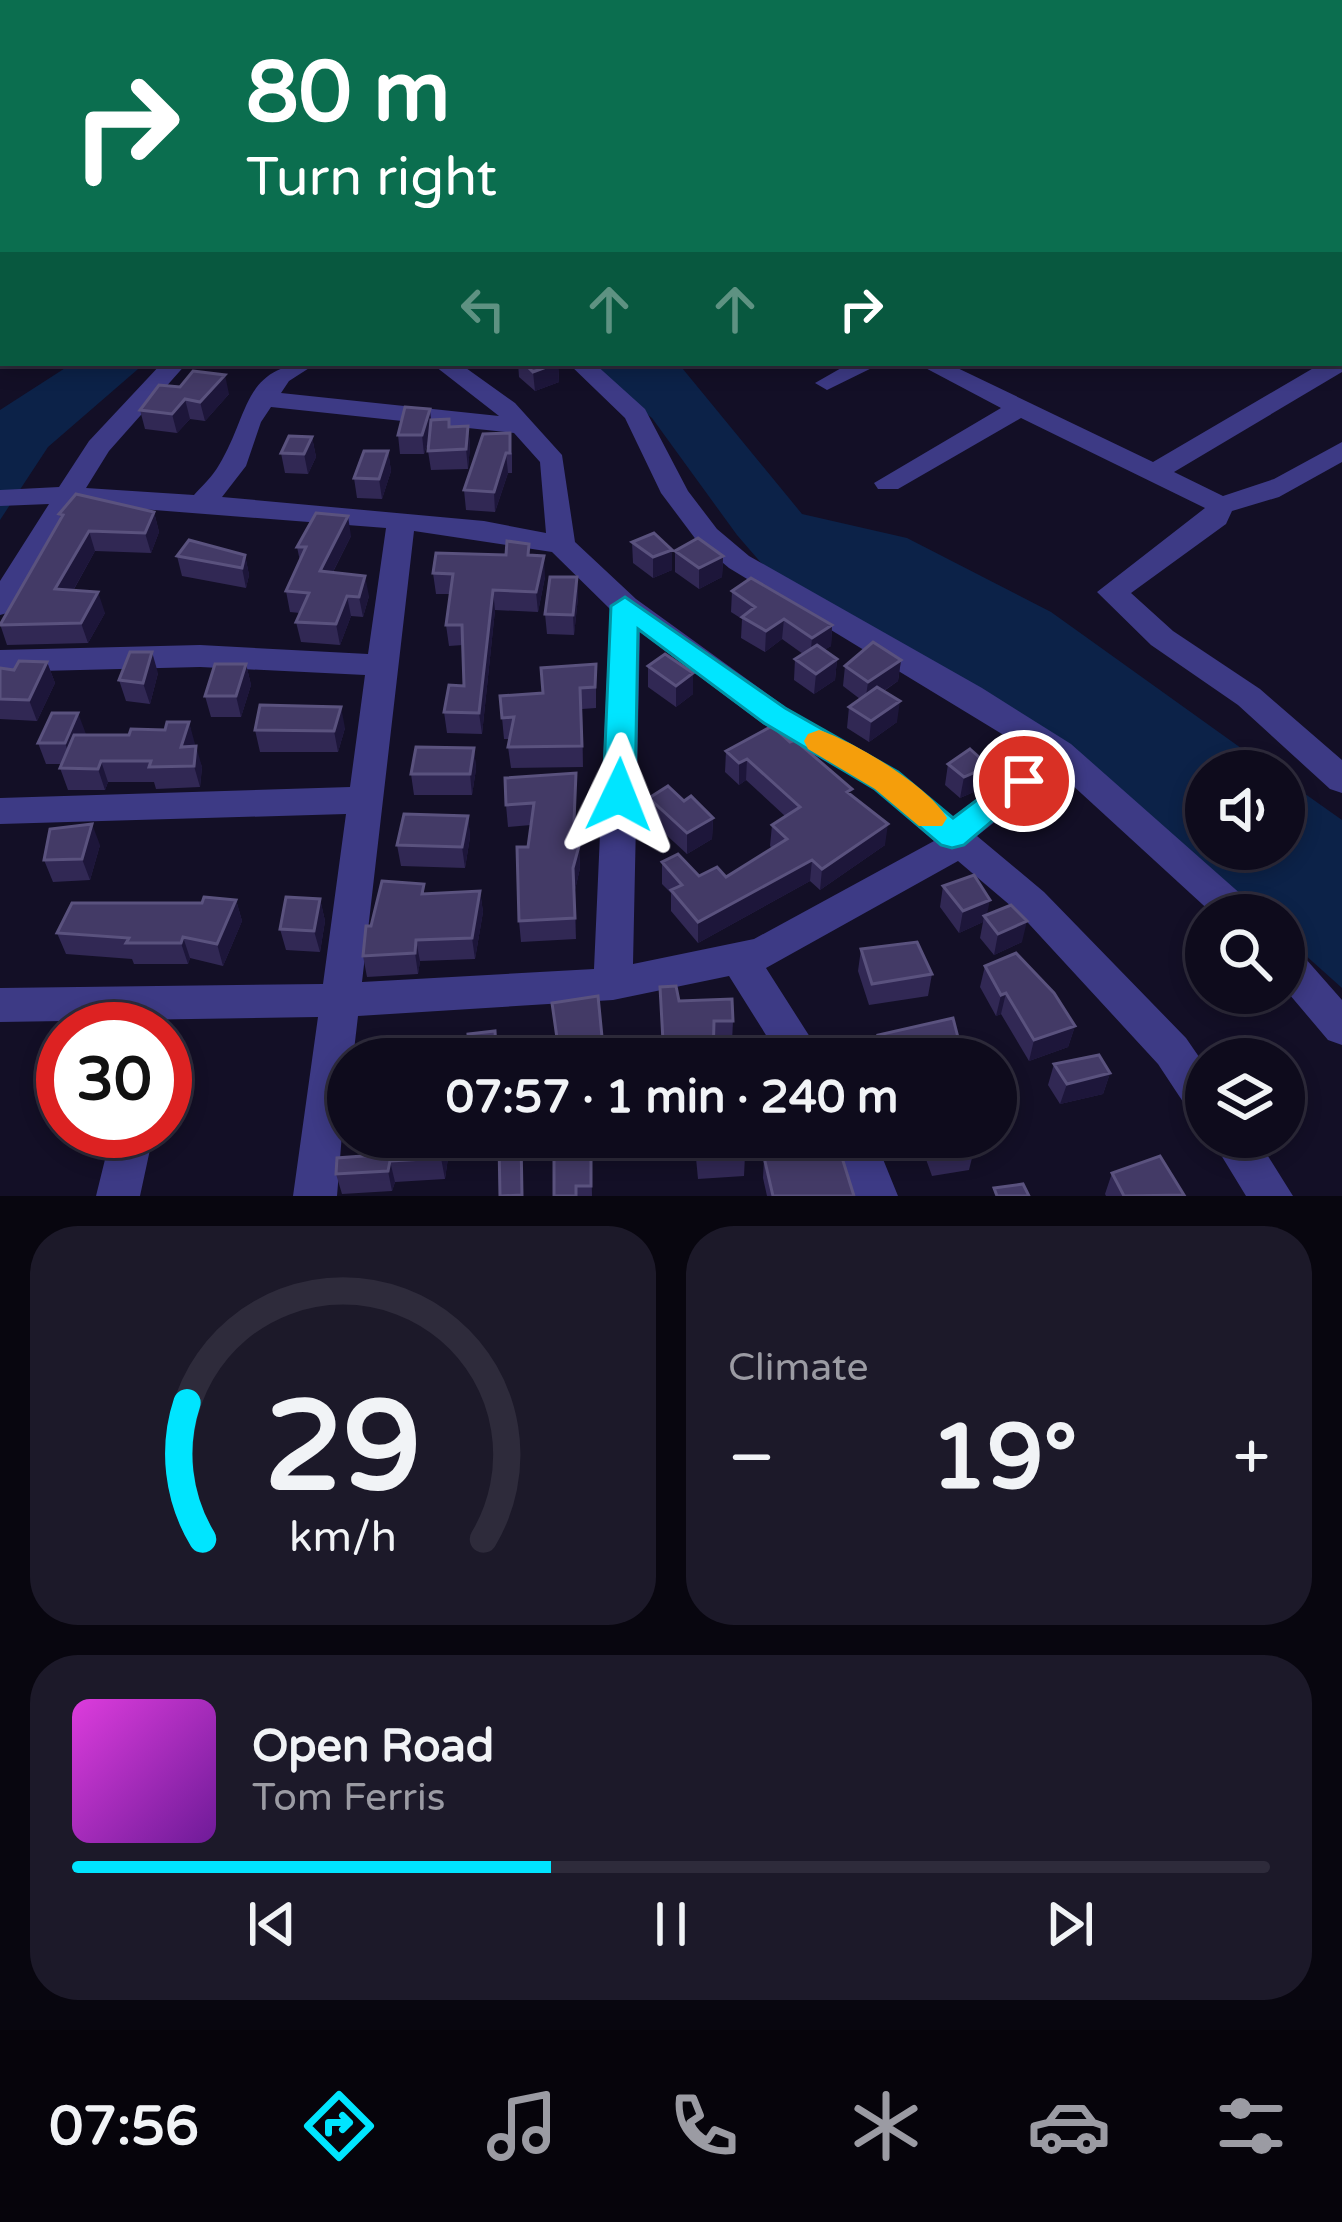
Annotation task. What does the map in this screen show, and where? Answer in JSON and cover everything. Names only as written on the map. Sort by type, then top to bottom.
[{"type":"street","points":[[0,605],[98,447],[173,366]]},
{"type":"street","points":[[201,505],[233,466],[248,422],[280,376],[299,366]]},
{"type":"street","points":[[447,366],[506,408],[553,461],[561,545]]},
{"type":"street","points":[[583,366],[636,413],[675,493],[707,535],[739,562],[971,696],[1059,753],[1216,894]]},
{"type":"street","points":[[827,383],[864,366]]},
{"type":"street","points":[[934,366],[1220,505],[1282,488],[1342,450]]},
{"type":"street","points":[[1155,472],[1334,366]]},
{"type":"street","points":[[264,399],[522,426]]},
{"type":"street","points":[[888,483],[1021,407]]},
{"type":"street","points":[[0,498],[70,495],[400,521],[561,545],[625,606],[775,716],[886,781],[957,840],[1046,919],[1185,1070]]},
{"type":"street","points":[[1220,505],[1216,518],[1112,592],[1162,638],[1249,697],[1342,780]]},
{"type":"street","points":[[315,1196],[400,521]]},
{"type":"street","points":[[613,984],[625,606]]},
{"type":"street","points":[[0,661],[200,656],[383,665]]},
{"type":"street","points":[[192,1013],[613,984],[762,953],[957,840],[1059,753]]},
{"type":"street","points":[[0,811],[365,800]]},
{"type":"street","points":[[738,958],[790,1038]]},
{"type":"street","points":[[1305,985],[1342,1028]]},
{"type":"street","points":[[0,1005],[36,1007]]},
{"type":"street","points":[[118,1196],[127,1158]]},
{"type":"street","points":[[861,1158],[876,1196]]},
{"type":"street","points":[[1245,1158],[1271,1196]]},
{"type":"water","points":[[68,366],[142,366],[48,447],[0,520],[0,410]]},
{"type":"water","points":[[585,366],[680,366],[802,514],[907,538],[1051,612],[1244,750],[1185,750],[1185,847],[1144,811],[793,600],[737,535],[652,418]]},
{"type":"water","points":[[1305,794],[1342,820],[1342,988],[1305,955],[1305,894],[1237,894],[1210,870],[1305,870]]},
{"type":"building","points":[[193,371],[225,375],[200,402],[185,399],[172,414],[140,410],[159,385],[180,387]]},
{"type":"building","points":[[405,407],[430,409],[422,435],[398,435]]},
{"type":"building","points":[[449,419],[449,427],[468,426],[466,449],[428,451],[431,420]]},
{"type":"building","points":[[510,433],[510,453],[506,453],[494,492],[464,490],[483,434]]},
{"type":"building","points":[[289,436],[312,437],[304,454],[281,453]]},
{"type":"building","points":[[364,451],[388,451],[379,479],[354,478]]},
{"type":"building","points":[[76,494],[154,512],[145,533],[89,531],[55,589],[98,592],[81,623],[0,625],[63,515],[59,514]]},
{"type":"building","points":[[316,513],[348,516],[320,571],[365,576],[359,597],[347,596],[336,624],[296,622],[309,593],[286,591],[306,547],[297,547]]},
{"type":"building","points":[[654,533],[672,550],[653,557],[632,542]]},
{"type":"building","points":[[698,538],[723,556],[699,568],[675,551]]},
{"type":"building","points":[[189,540],[245,555],[242,568],[177,556]]},
{"type":"building","points":[[507,541],[529,544],[528,555],[544,556],[536,592],[493,590],[479,713],[444,712],[449,685],[464,686],[462,625],[446,625],[453,574],[433,573],[436,553],[506,555]]},
{"type":"building","points":[[550,577],[577,577],[573,615],[545,614]]},
{"type":"building","points":[[751,578],[832,625],[812,638],[784,619],[766,631],[742,617],[755,607],[732,591]]},
{"type":"building","points":[[873,642],[901,660],[868,682],[845,666]]},
{"type":"building","points":[[817,645],[837,659],[816,674],[795,659]]},
{"type":"building","points":[[130,652],[152,652],[143,683],[119,680]]},
{"type":"building","points":[[665,654],[693,673],[676,686],[648,666]]},
{"type":"building","points":[[19,661],[47,662],[29,700],[0,699],[0,668],[14,670]]},
{"type":"building","points":[[215,664],[246,664],[236,696],[205,696]]},
{"type":"building","points":[[596,664],[595,687],[580,688],[582,746],[508,747],[514,717],[502,718],[500,696],[543,693],[541,668]]},
{"type":"building","points":[[877,687],[900,701],[871,721],[849,707]]},
{"type":"building","points":[[260,705],[341,707],[334,731],[255,730]]},
{"type":"building","points":[[52,713],[78,713],[65,743],[38,743]]},
{"type":"building","points":[[167,722],[189,722],[181,747],[196,746],[194,766],[101,761],[98,769],[60,768],[74,735],[165,730]]},
{"type":"building","points":[[772,726],[790,742],[795,740],[852,789],[847,792],[888,824],[822,869],[812,860],[698,922],[671,890],[682,885],[662,862],[678,854],[699,876],[717,867],[726,877],[787,839],[772,825],[800,807],[747,759],[739,763],[726,751]]},
{"type":"building","points":[[416,747],[474,748],[470,774],[411,774]]},
{"type":"building","points":[[970,749],[989,766],[964,777],[948,764]]},
{"type":"building","points":[[576,773],[575,918],[519,921],[517,847],[528,847],[534,803],[506,805],[505,778]]},
{"type":"building","points":[[668,786],[684,801],[691,796],[713,818],[687,833],[649,798]]},
{"type":"building","points":[[404,814],[468,816],[462,847],[397,845]]},
{"type":"building","points":[[92,824],[82,859],[44,860],[50,829]]},
{"type":"building","points":[[974,875],[990,900],[963,911],[943,886]]},
{"type":"building","points":[[382,881],[424,884],[422,894],[480,891],[472,938],[416,940],[415,953],[363,956],[366,926],[371,926]]},
{"type":"building","points":[[204,897],[236,900],[217,944],[183,937],[181,943],[126,943],[129,938],[57,933],[72,903],[202,903]]},
{"type":"building","points":[[286,897],[320,899],[314,931],[280,929]]},
{"type":"building","points":[[1011,905],[1027,921],[998,934],[984,916]]},
{"type":"building","points":[[917,942],[932,974],[872,984],[861,949]]},
{"type":"building","points":[[1016,953],[1054,993],[1075,1026],[1034,1040],[985,966]]},
{"type":"building","points":[[676,986],[679,1001],[732,999],[733,1021],[714,1021],[714,1038],[663,1038],[660,987]]},
{"type":"building","points":[[598,996],[602,1038],[557,1038],[552,1003]]},
{"type":"building","points":[[953,1018],[958,1038],[879,1038]]},
{"type":"building","points":[[495,1031],[495,1038],[468,1038],[468,1034]]},
{"type":"building","points":[[1099,1055],[1110,1073],[1067,1084],[1054,1064]]},
{"type":"building","points":[[1160,1156],[1184,1195],[1124,1196],[1112,1173]]},
{"type":"building","points":[[337,1158],[441,1158],[390,1161],[388,1171],[336,1174]]},
{"type":"building","points":[[499,1158],[521,1158],[522,1195],[500,1196]]},
{"type":"building","points":[[554,1158],[591,1158],[591,1186],[576,1186],[576,1196],[554,1196]]},
{"type":"building","points":[[764,1158],[842,1158],[854,1196],[773,1196]]},
{"type":"building","points":[[1023,1184],[1029,1196],[997,1196],[994,1188]]},
{"type":"slow traffic","points":[[819,741],[886,781],[931,818]]},
{"type":"route","points":[[619,795],[625,606],[775,716],[886,781],[952,836],[1024,781]]}]
